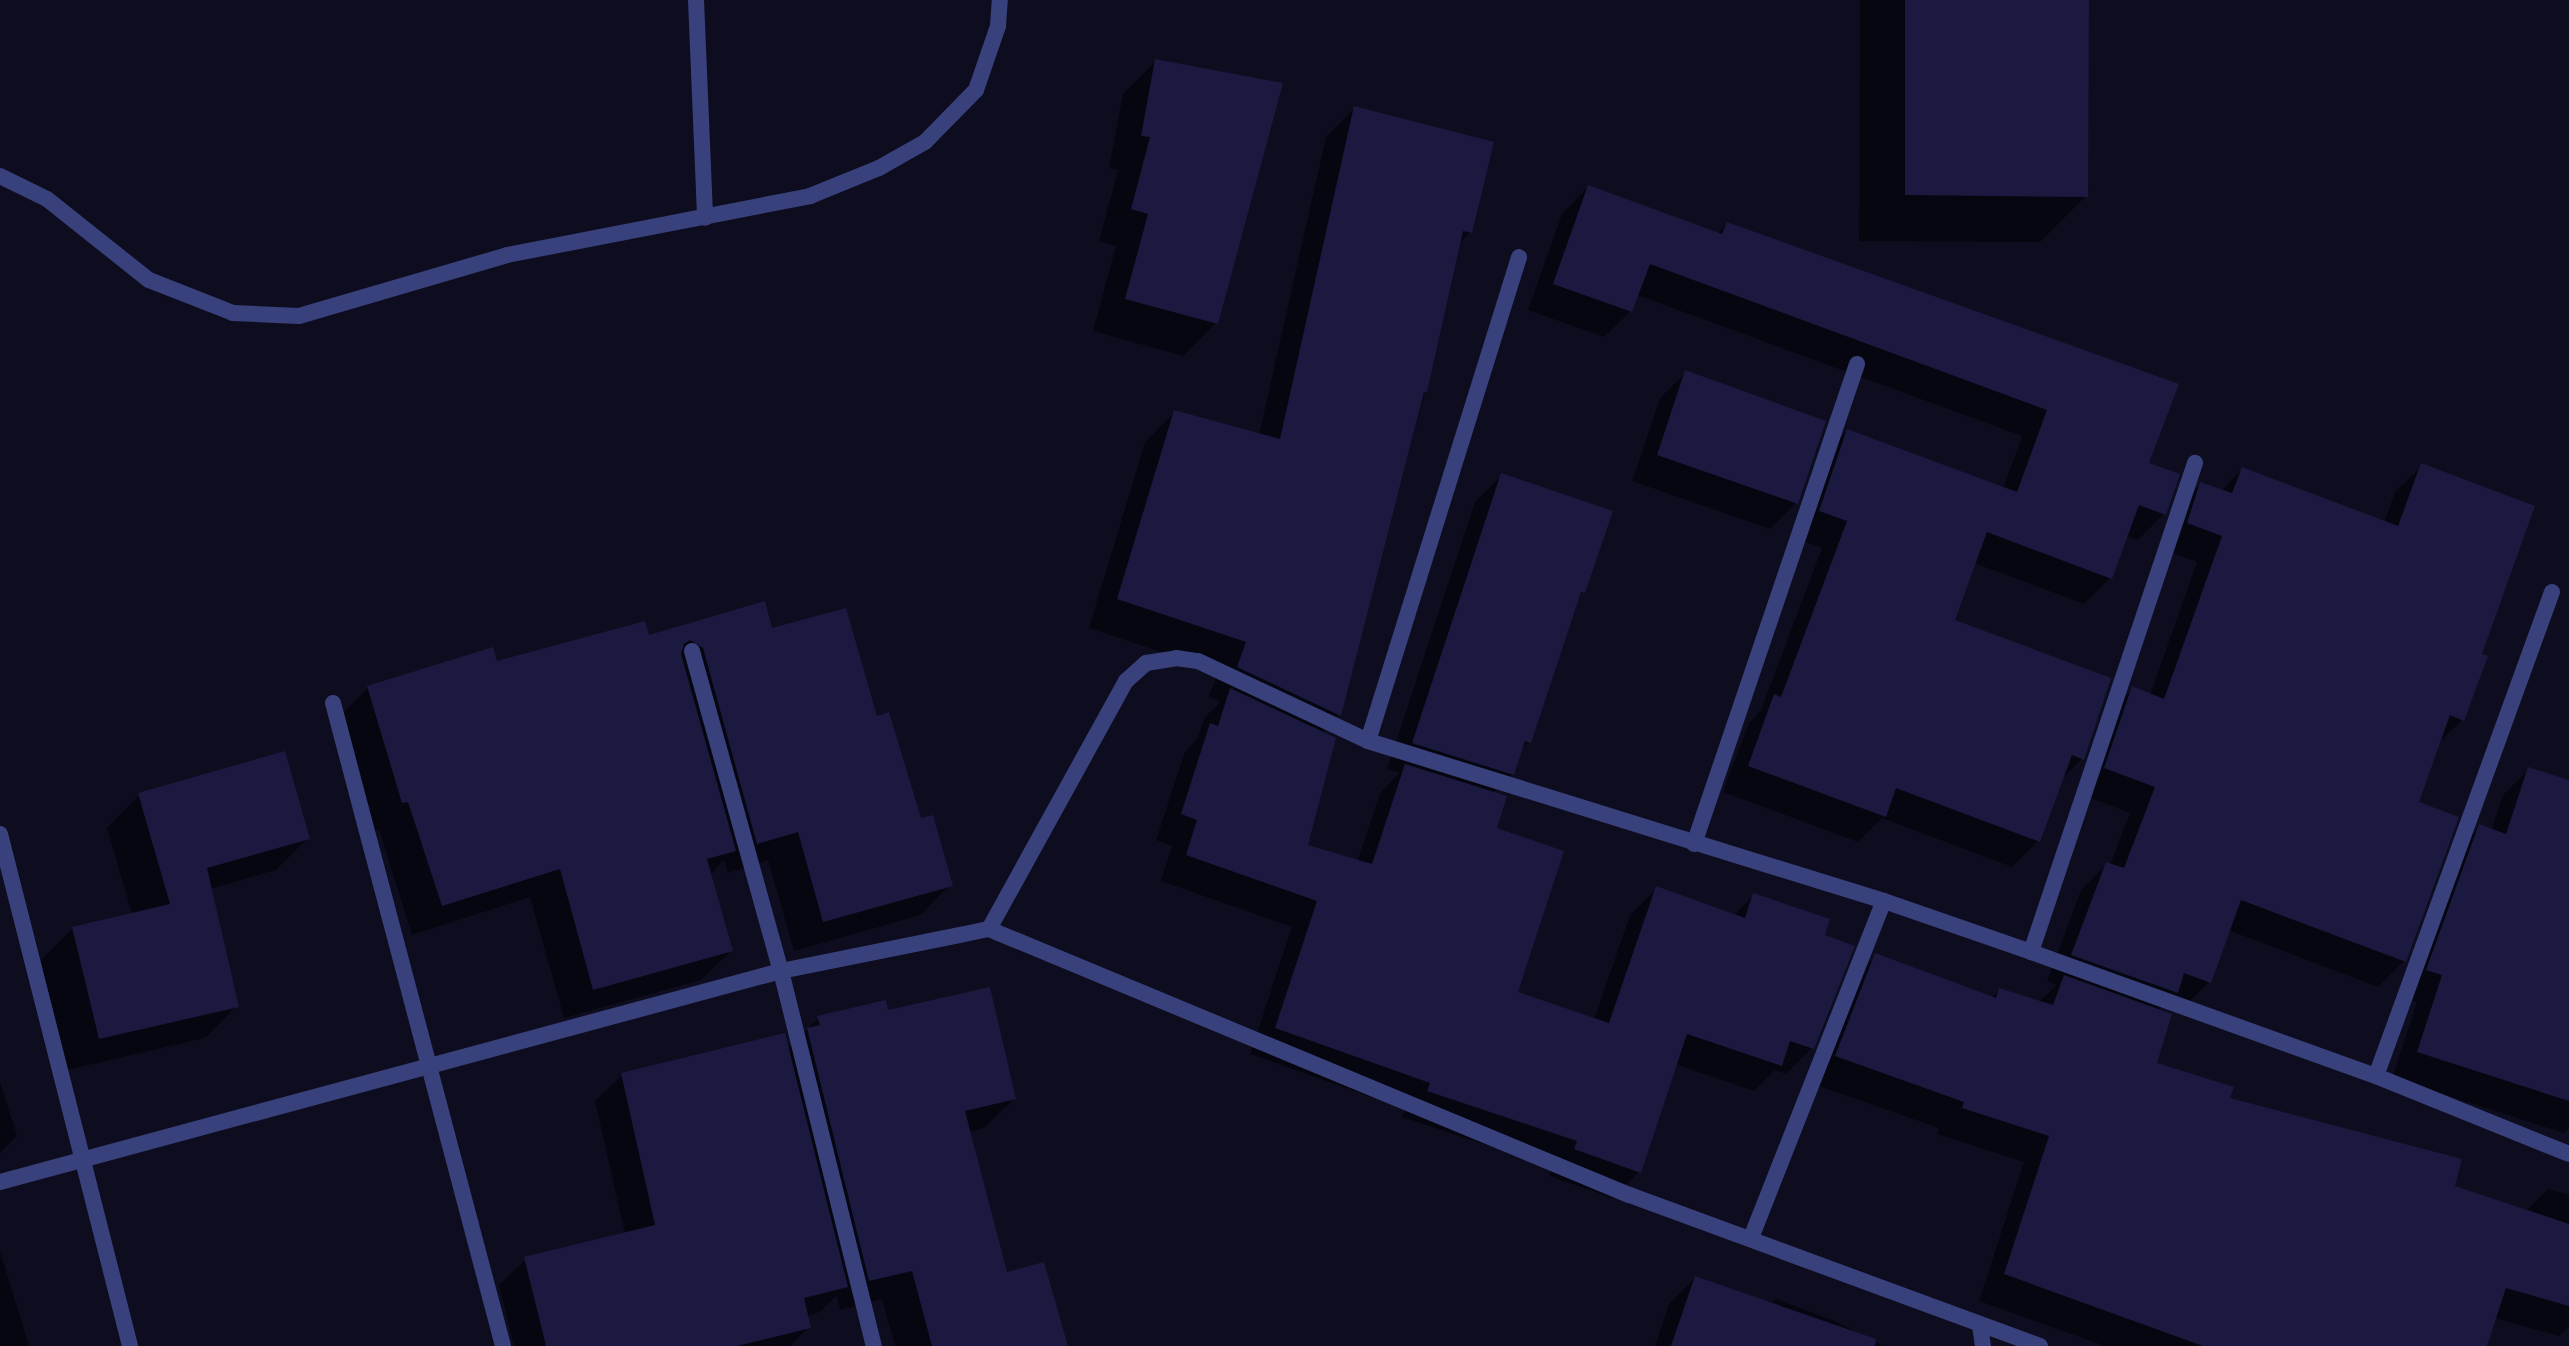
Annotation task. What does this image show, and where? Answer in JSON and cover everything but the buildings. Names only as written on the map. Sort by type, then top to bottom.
[{"type":"street","points":[[696,0],[705,218]]},
{"type":"street","points":[[0,176],[47,199],[149,280],[233,313],[299,316],[507,255],[810,196],[879,168],[925,142],[976,90],[998,26],[1000,0]]},
{"type":"street","points":[[1368,741],[1519,257]]},
{"type":"street","points":[[1694,844],[1857,364]]},
{"type":"street","points":[[2031,952],[2195,463]]},
{"type":"street","points":[[2376,1076],[2552,592]]},
{"type":"street","points":[[692,651],[781,971],[874,1346]]},
{"type":"street","points":[[989,929],[1126,681],[1146,663],[1176,658],[1198,661],[1368,741],[1884,901],[2376,1076],[2569,1154]]},
{"type":"street","points":[[333,703],[503,1346]]},
{"type":"street","points":[[0,834],[130,1346]]},
{"type":"street","points":[[1751,1238],[1884,901]]},
{"type":"street","points":[[0,1182],[431,1069],[781,971],[989,929],[1629,1195],[2040,1346]]},
{"type":"street","points":[[1980,1325],[1983,1346]]}]
